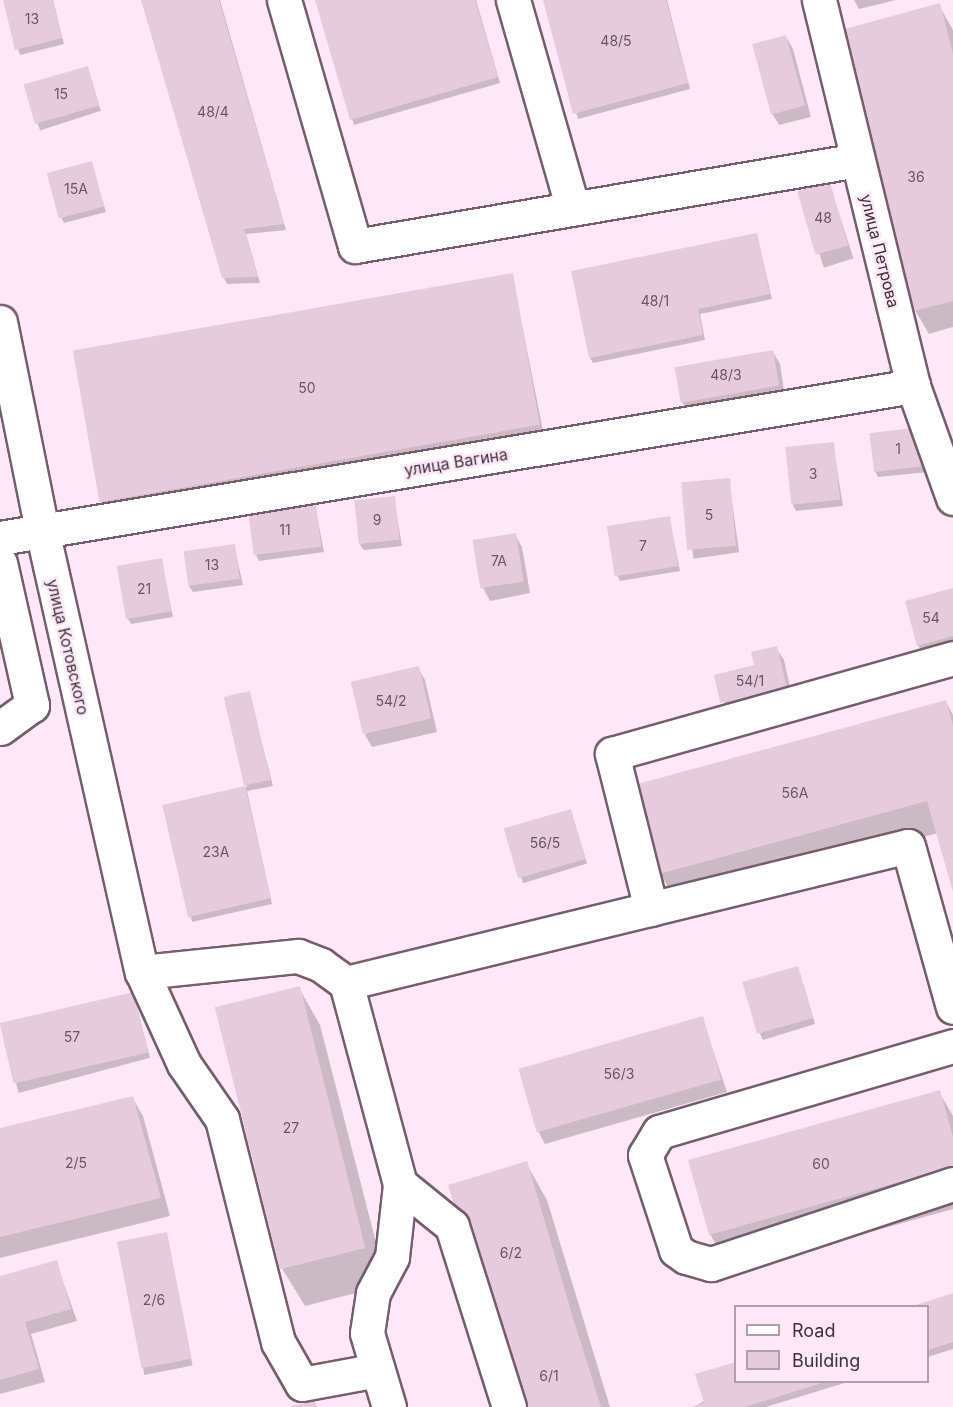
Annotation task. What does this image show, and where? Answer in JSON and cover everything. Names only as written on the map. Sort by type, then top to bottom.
[{"type":"street","points":[[284,0],[354,246],[858,160]]},
{"type":"street","points":[[513,0],[573,209]]},
{"type":"street","name":"улица Петрова","points":[[819,0],[913,386],[953,498]]},
{"type":"street","name":"улица Котовского","points":[[0,322],[42,530],[142,972],[184,1064],[222,1119],[278,1342],[302,1384],[378,1370]]},
{"type":"street","name":"улица Вагина","points":[[0,538],[913,386]]},
{"type":"street","points":[[0,563],[32,705],[0,728]]},
{"type":"street","points":[[651,909],[612,754],[953,658]]},
{"type":"street","points":[[346,983],[908,846],[953,1007]]},
{"type":"street","points":[[142,972],[298,956],[321,965],[346,983],[400,1184],[392,1257],[373,1293],[367,1333],[389,1407]]},
{"type":"street","points":[[953,1046],[659,1132],[645,1155],[676,1250],[686,1257],[711,1264],[953,1184]]},
{"type":"street","points":[[400,1184],[452,1226],[508,1407]]},
{"type":"building","points":[[3,0],[53,0],[62,38],[15,50]]},
{"type":"building","points":[[141,0],[219,0],[284,224],[244,229],[258,277],[222,278]]},
{"type":"building","points":[[315,0],[475,0],[498,77],[350,120]]},
{"type":"building","points":[[543,0],[666,0],[688,83],[573,114]]},
{"type":"building","points":[[940,3],[953,54],[953,301],[914,311],[841,30]]},
{"type":"building","points":[[786,35],[805,106],[771,115],[752,44]]},
{"type":"building","points":[[88,66],[99,105],[35,124],[24,84]]},
{"type":"building","points":[[92,161],[104,206],[59,219],[47,173]]},
{"type":"building","points":[[830,182],[848,245],[816,255],[797,191]]},
{"type":"building","points":[[757,233],[770,294],[698,309],[703,335],[589,358],[571,271]]},
{"type":"building","points":[[513,273],[540,425],[100,502],[73,351]]},
{"type":"building","points":[[773,350],[779,385],[681,403],[675,367]]},
{"type":"building","points":[[921,427],[926,466],[874,472],[869,433]]},
{"type":"building","points":[[834,442],[840,500],[791,505],[785,447]]},
{"type":"building","points":[[730,478],[736,546],[687,550],[681,482]]},
{"type":"building","points":[[395,496],[400,540],[359,544],[354,500]]},
{"type":"building","points":[[316,505],[321,547],[254,555],[249,513]]},
{"type":"building","points":[[670,516],[678,566],[615,576],[607,526]]},
{"type":"building","points":[[516,533],[524,581],[480,588],[473,540]]},
{"type":"building","points":[[235,544],[240,579],[188,586],[184,551]]},
{"type":"building","points":[[162,558],[171,611],[126,619],[117,566]]},
{"type":"building","points":[[953,588],[953,636],[917,646],[905,601]]},
{"type":"building","points":[[777,646],[787,688],[720,703],[714,675],[754,665],[751,652]]},
{"type":"building","points":[[419,666],[431,719],[363,734],[351,682]]},
{"type":"building","points":[[250,691],[270,780],[244,786],[224,697]]},
{"type":"building","points":[[946,700],[953,725],[953,892],[927,801],[659,874],[634,785]]},
{"type":"building","points":[[245,786],[271,898],[188,917],[162,805]]},
{"type":"building","points":[[571,809],[585,859],[518,878],[504,828]]},
{"type":"building","points":[[798,966],[813,1018],[757,1034],[742,982]]},
{"type":"building","points":[[300,986],[365,1248],[280,1269],[215,1007]]},
{"type":"building","points":[[134,992],[148,1052],[13,1083],[0,1023]]},
{"type":"building","points":[[703,1016],[721,1079],[537,1132],[518,1069]]},
{"type":"building","points":[[940,1090],[953,1137],[953,1167],[709,1235],[688,1160]]},
{"type":"building","points":[[133,1096],[161,1198],[0,1237],[0,1128]]},
{"type":"building","points":[[527,1161],[601,1407],[516,1407],[448,1185]]},
{"type":"building","points":[[167,1232],[192,1359],[142,1368],[117,1242]]},
{"type":"building","points":[[57,1260],[71,1309],[25,1322],[39,1369],[0,1380],[0,1276]]},
{"type":"building","points":[[953,1293],[953,1342],[929,1350],[929,1305],[916,1305]]},
{"type":"building","points":[[734,1363],[734,1383],[822,1383],[745,1407],[691,1407],[704,1403],[695,1374]]},
{"type":"building","points":[[315,1400],[317,1407],[291,1407],[291,1406]]}]
